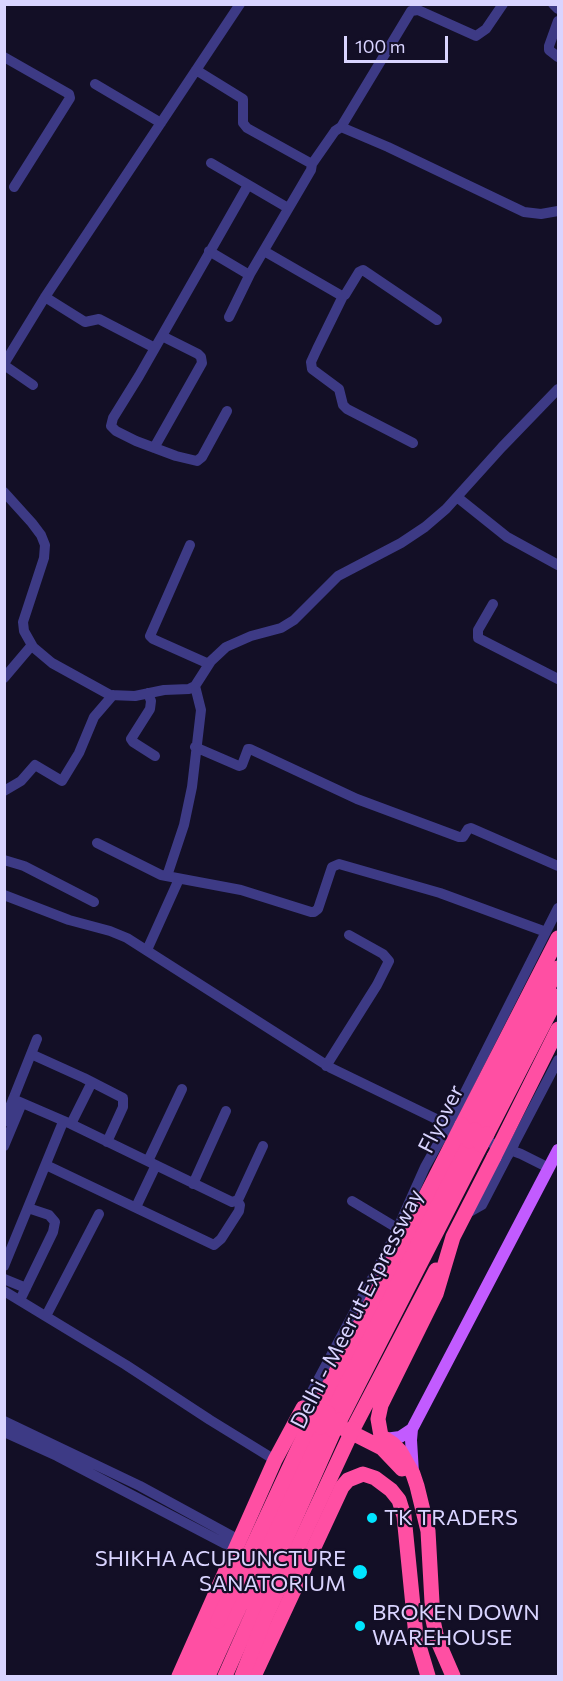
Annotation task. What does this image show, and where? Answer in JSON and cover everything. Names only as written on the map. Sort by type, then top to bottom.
[{"type":"highway","name":"Flyover","points":[[192,1677],[311,1421],[552,935]]},
{"type":"highway","name":"Delhi - Meerut Expressway","points":[[208,1677],[331,1423],[478,1138],[558,968]]},
{"type":"highway","name":"Delhi - Meerut Expressway","points":[[478,1138],[558,996]]},
{"type":"highway","points":[[242,1677],[270,1607],[349,1438],[464,1215],[501,1156],[558,1029]]},
{"type":"highway","points":[[453,1237],[436,1294],[381,1406],[378,1419],[383,1438],[400,1451],[423,1511],[429,1544],[433,1620],[437,1639],[453,1677]]},
{"type":"highway","points":[[178,1677],[275,1460],[303,1408],[382,1448],[410,1475]]},
{"type":"highway","name":"Delhi - Meerut Expressway","points":[[225,1677],[331,1423]]},
{"type":"highway","points":[[254,1677],[342,1487],[348,1480],[363,1474],[375,1478],[391,1490],[399,1500],[404,1516],[416,1636],[428,1677]]},
{"type":"highway","points":[[407,1544],[410,1528],[419,1526],[424,1529],[429,1544]]},
{"type":"main road","points":[[410,1475],[412,1429],[558,1150]]},
{"type":"main road","points":[[383,1438],[399,1437],[412,1429]]},
{"type":"street","points":[[33,384],[4,364],[45,297],[240,4]]},
{"type":"street","points":[[229,317],[250,274],[311,171],[312,164],[335,131],[341,127],[411,10],[418,10],[476,36],[486,29],[503,4]]},
{"type":"street","points":[[554,4],[558,9]]},
{"type":"street","points":[[558,21],[549,46],[552,53],[558,57]]},
{"type":"street","points":[[4,57],[69,94],[70,98],[14,187]]},
{"type":"street","points":[[196,70],[241,97],[244,101],[243,123],[247,128],[312,164]]},
{"type":"street","points":[[95,84],[161,123]]},
{"type":"street","points":[[341,127],[520,210],[535,214],[558,211]]},
{"type":"street","points":[[211,163],[288,208]]},
{"type":"street","points":[[227,411],[200,459],[190,460],[154,448],[116,431],[111,426],[113,418],[248,185]]},
{"type":"street","points":[[209,251],[244,273],[250,274]]},
{"type":"street","points":[[264,251],[344,296]]},
{"type":"street","points":[[413,444],[346,409],[339,389],[312,369],[312,362],[344,296],[359,272],[363,270],[437,320]]},
{"type":"street","points":[[45,297],[85,322],[99,319],[155,348]]},
{"type":"street","points":[[154,448],[202,360],[198,354],[162,336]]},
{"type":"street","points":[[4,492],[32,523],[45,545],[44,558],[23,622],[24,631],[32,645],[52,663],[113,695],[135,696],[189,689],[195,686],[208,664],[218,653],[250,636],[269,632],[287,624],[339,576],[401,543],[424,527],[457,497],[558,389]]},
{"type":"street","points":[[457,497],[507,537],[558,565]]},
{"type":"street","points":[[190,545],[150,636],[208,664]]},
{"type":"street","points":[[493,604],[478,630],[478,638],[558,678]]},
{"type":"street","points":[[4,678],[32,645]]},
{"type":"street","points":[[167,876],[187,816],[192,787],[201,710],[195,686]]},
{"type":"street","points":[[148,693],[152,702],[150,709],[131,739],[155,756]]},
{"type":"street","points":[[4,791],[21,782],[35,765],[62,781],[80,753],[94,717],[113,695]]},
{"type":"street","points":[[195,747],[239,766],[242,765],[250,749],[366,802],[459,837],[463,837],[471,828],[558,866]]},
{"type":"street","points":[[97,843],[167,876],[241,890],[314,912],[318,909],[332,867],[339,864],[430,890],[552,935]]},
{"type":"street","points":[[4,860],[24,866],[94,902]]},
{"type":"street","points":[[147,950],[179,879]]},
{"type":"street","points":[[4,895],[69,920],[117,933],[326,1066],[448,1126],[521,1154],[549,1168]]},
{"type":"street","points":[[303,1408],[398,1228],[425,1167],[552,935],[558,908]]},
{"type":"street","points":[[326,1066],[377,985],[389,960],[383,954],[349,935]]},
{"type":"street","points":[[4,1146],[7,1123],[18,1101],[37,1039]]},
{"type":"street","points":[[32,1054],[119,1095],[124,1102],[107,1142]]},
{"type":"street","points":[[501,1156],[514,1144],[558,1060]]},
{"type":"street","points":[[4,1266],[46,1165],[67,1123],[92,1082]]},
{"type":"street","points":[[136,1207],[182,1089]]},
{"type":"street","points":[[18,1101],[232,1202],[237,1201]]},
{"type":"street","points":[[193,1184],[226,1111]]},
{"type":"street","points":[[237,1201],[263,1146]]},
{"type":"street","points":[[46,1165],[214,1245],[239,1211],[240,1205],[237,1201]]},
{"type":"street","points":[[352,1201],[398,1228]]},
{"type":"street","points":[[20,1300],[53,1232],[55,1222],[49,1215],[28,1208]]},
{"type":"street","points":[[46,1316],[99,1214]]},
{"type":"street","points":[[4,1279],[26,1288]]},
{"type":"street","points":[[4,1291],[275,1460]]},
{"type":"street","points":[[4,1421],[167,1501],[237,1545]]},
{"type":"street","points":[[4,1432],[57,1456],[162,1511],[237,1545]]},
{"type":"street","points":[[162,1511],[167,1501]]},
{"type":"place","name":"TK TRADERS","points":[[372,1518]]},
{"type":"place","name":"SHIKHA ACUPUNCTURE SANATORIUM","points":[[360,1572]]},
{"type":"place","name":"BROKEN DOWN WAREHOUSE","points":[[360,1626]]}]
